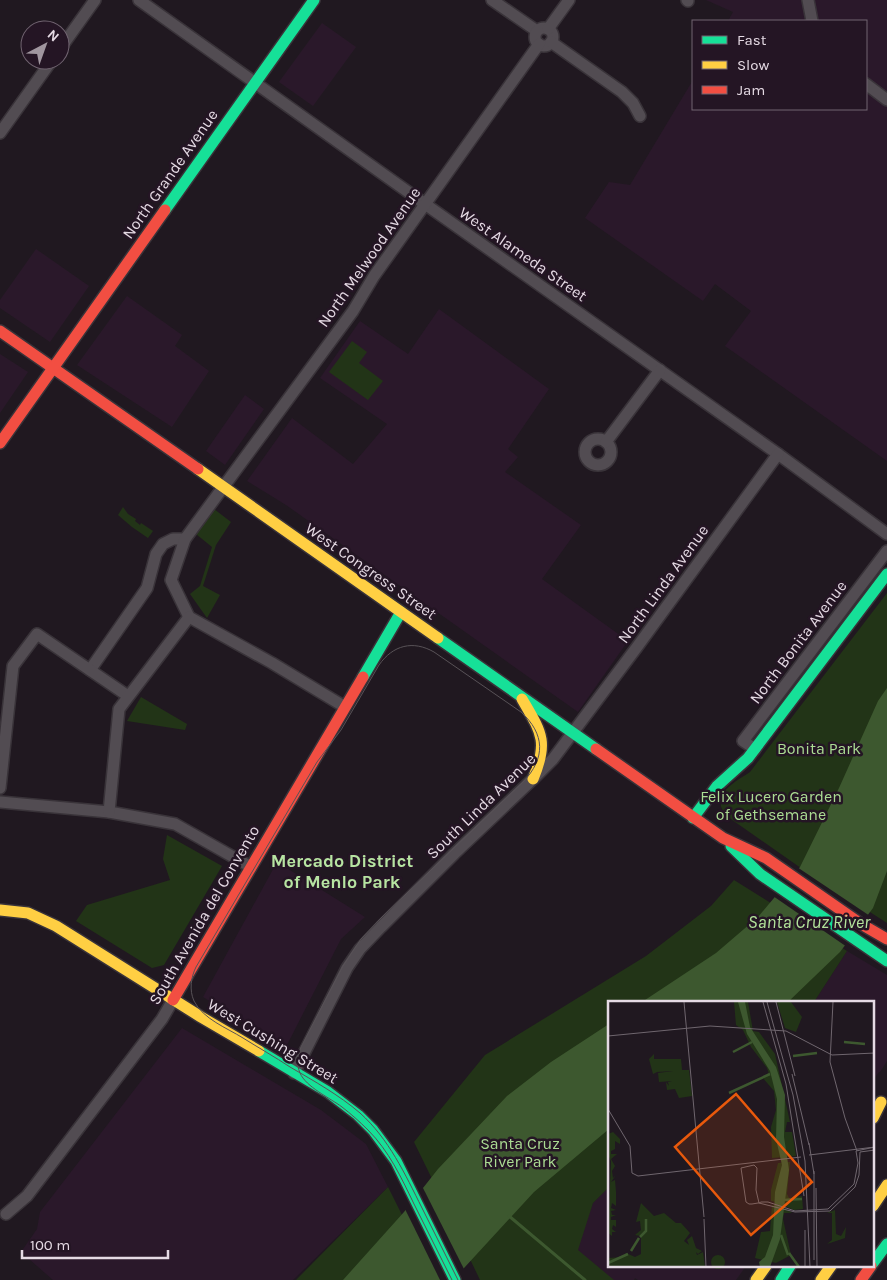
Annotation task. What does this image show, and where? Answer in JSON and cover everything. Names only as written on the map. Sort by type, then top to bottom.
[{"type":"main road","name":"North Grande Avenue","points":[[0,443],[314,0]]},
{"type":"main road","name":"West Congress Street","points":[[0,331],[693,818],[723,838],[766,858],[861,924],[887,939]]},
{"type":"main road","name":"North Bonita Avenue","points":[[693,818],[717,786],[748,758],[887,574]]},
{"type":"main road","name":"South Avenida del Convento","points":[[174,1000],[401,612]]},
{"type":"main road","points":[[520,696],[540,735],[542,756],[533,779]]},
{"type":"main road","name":"West Congress Street","points":[[723,838],[766,879],[887,961]]},
{"type":"main road","name":"West Cushing Street","points":[[0,910],[28,913],[56,926],[174,1000],[328,1092],[344,1104],[373,1130],[396,1161],[455,1280]]},
{"type":"main road","points":[[874,1112],[881,1102],[874,1116]]},
{"type":"main road","points":[[874,1204],[887,1185]]},
{"type":"main road","points":[[874,1262],[887,1244]]},
{"type":"main road","points":[[756,1280],[765,1268]]},
{"type":"main road","points":[[781,1280],[789,1268]]},
{"type":"main road","points":[[821,1280],[830,1268]]},
{"type":"main road","points":[[861,1280],[870,1268]]},
{"type":"street","points":[[70,35],[95,0]]},
{"type":"street","name":"West Alameda Street","points":[[139,0],[778,454],[887,534]]},
{"type":"street","points":[[492,0],[542,30],[550,31],[552,37],[545,43],[622,92],[633,103],[640,116]]},
{"type":"street","points":[[542,30],[569,0]]},
{"type":"street","points":[[808,0],[812,20]]},
{"type":"street","name":"North Melwood Avenue","points":[[189,617],[171,580],[185,539],[353,311],[374,276],[425,204],[545,43]]},
{"type":"street","points":[[0,133],[45,70]]},
{"type":"street","points":[[867,85],[887,100]]},
{"type":"street","points":[[606,442],[660,370]]},
{"type":"street","name":"North Linda Avenue","points":[[573,733],[778,454]]},
{"type":"street","points":[[90,670],[147,588],[156,554],[163,544],[173,539],[185,539]]},
{"type":"street","name":"North Bonita Avenue","points":[[755,749],[743,741],[887,551]]},
{"type":"street","points":[[109,812],[119,709],[189,617],[272,663],[345,707]]},
{"type":"street","points":[[0,788],[13,666],[37,634],[128,696]]},
{"type":"street","name":"South Linda Avenue","points":[[294,1073],[348,968],[360,950],[471,838],[533,779],[573,733]]},
{"type":"street","points":[[0,802],[109,812],[175,824],[251,868]]},
{"type":"street","name":"South Avenida del Convento","points":[[6,1214],[27,1196],[162,1019],[174,1000]]},
{"type":"shaded area","points":[[706,0],[887,0],[887,461],[725,346],[751,311],[715,284],[703,301],[585,218],[609,182],[630,185],[692,82],[692,110],[867,110],[867,20],[729,20],[733,12]]},
{"type":"shaded area","points":[[322,23],[356,47],[313,106],[279,82]]},
{"type":"shaded area","points":[[36,249],[89,286],[50,342],[0,308],[0,300]]},
{"type":"shaded area","points":[[127,296],[182,335],[175,346],[209,371],[172,427],[77,365]]},
{"type":"shaded area","points":[[439,309],[549,389],[508,449],[518,457],[505,472],[581,525],[542,579],[628,641],[578,712],[286,505],[247,481],[292,418],[353,464],[387,424],[320,378],[360,321],[408,354]]},
{"type":"shaded area","points":[[0,354],[28,372],[0,413]]},
{"type":"shaded area","points":[[245,395],[264,409],[225,465],[206,451]]},
{"type":"shaded area","points":[[277,862],[365,917],[341,939],[286,1047],[203,997]]},
{"type":"shaded area","points":[[847,951],[887,975],[887,1061],[874,1079],[874,1001],[815,1001]]},
{"type":"shaded area","points":[[182,1028],[321,1110],[366,1144],[388,1187],[293,1280],[53,1280],[21,1252],[37,1229],[40,1212]]},
{"type":"shaded area","points":[[608,1188],[608,1268],[745,1268],[736,1280],[638,1280],[635,1278],[634,1280],[610,1280],[576,1250],[593,1203]]},
{"type":"green space","points":[[352,341],[367,352],[359,363],[383,381],[368,400],[329,372]]},
{"type":"green space","points":[[123,507],[140,525],[141,523],[153,531],[148,538],[118,515]]},
{"type":"green space","points":[[214,509],[231,522],[216,545],[203,586],[220,595],[207,618],[190,594],[200,586],[212,547],[196,534]]},
{"type":"green space","points":[[887,593],[887,923],[798,866],[728,817],[720,803],[726,790],[750,772]]},
{"type":"green space","points":[[141,697],[187,724],[185,730],[127,721]]},
{"type":"green space","points":[[167,835],[222,866],[164,965],[152,968],[76,921],[87,905],[170,880],[163,859]]},
{"type":"green space","name":"Santa Cruz River Park","points":[[734,880],[847,951],[815,1001],[608,1001],[608,1188],[593,1203],[578,1250],[614,1280],[480,1280],[445,1207],[434,1280],[296,1280],[388,1187],[404,1219],[435,1185],[414,1142],[485,1055],[646,956],[711,906]]},
{"type":"water","name":"Santa Cruz River","points":[[887,688],[887,871],[873,908],[840,952],[789,1001],[644,1001],[716,953],[758,917],[800,867],[839,788],[878,701]]},
{"type":"water","points":[[608,1025],[608,1130],[534,1192],[453,1280],[343,1280],[404,1212],[438,1169],[507,1096],[551,1062]]},
{"type":"pier","points":[[797,867],[870,916],[847,947],[773,896]]},
{"type":"pier","points":[[422,1186],[465,1271],[457,1280],[440,1280],[404,1207]]},
{"type":"waterway","points":[[509,1216],[585,1280]]},
{"type":"tram line","points":[[452,1280],[399,1174],[382,1147],[352,1115],[307,1083],[300,1073],[299,1070],[298,1063],[301,1047],[343,966],[361,939],[523,782],[531,773],[539,755],[540,746],[535,729],[521,712],[434,652],[419,646],[404,646],[391,653],[379,665],[341,730],[317,762],[196,967],[191,988],[194,1001],[209,1018],[243,1038],[299,1072],[308,1078],[335,1094],[352,1106],[370,1123],[380,1134],[403,1170],[458,1280]]},
{"type":"traffic: fast","points":[[165,210],[314,0]]},
{"type":"traffic: fast","points":[[693,818],[717,786],[748,758],[887,574]]},
{"type":"traffic: fast","points":[[363,677],[401,612]]},
{"type":"traffic: fast","points":[[438,638],[596,749]]},
{"type":"traffic: fast","points":[[731,846],[760,874],[887,961]]},
{"type":"traffic: fast","points":[[259,1051],[328,1092],[358,1115],[373,1130],[396,1161],[455,1280]]},
{"type":"traffic: fast","points":[[874,1262],[887,1244]]},
{"type":"traffic: fast","points":[[781,1280],[789,1268]]},
{"type":"traffic: slow","points":[[198,469],[438,638]]},
{"type":"traffic: slow","points":[[522,699],[541,737],[541,755],[533,779]]},
{"type":"traffic: slow","points":[[0,910],[28,913],[56,926],[259,1051]]},
{"type":"traffic: slow","points":[[874,1116],[881,1102]]},
{"type":"traffic: slow","points":[[874,1204],[887,1185]]},
{"type":"traffic: slow","points":[[756,1280],[765,1268]]},
{"type":"traffic: slow","points":[[821,1280],[830,1268]]},
{"type":"traffic: jam","points":[[0,443],[165,210]]},
{"type":"traffic: jam","points":[[0,331],[198,469]]},
{"type":"traffic: jam","points":[[173,1000],[363,677]]},
{"type":"traffic: jam","points":[[596,749],[723,838],[766,858],[861,924],[887,939]]},
{"type":"traffic: jam","points":[[861,1280],[870,1268]]},
{"type":"district","name":"Mercado District of Menlo Park","points":[[342,871]]},
{"type":"park label","name":"Bonita Park","points":[[819,748]]},
{"type":"park label","name":"Felix Lucero Garden of Gethsemane","points":[[771,805]]}]
